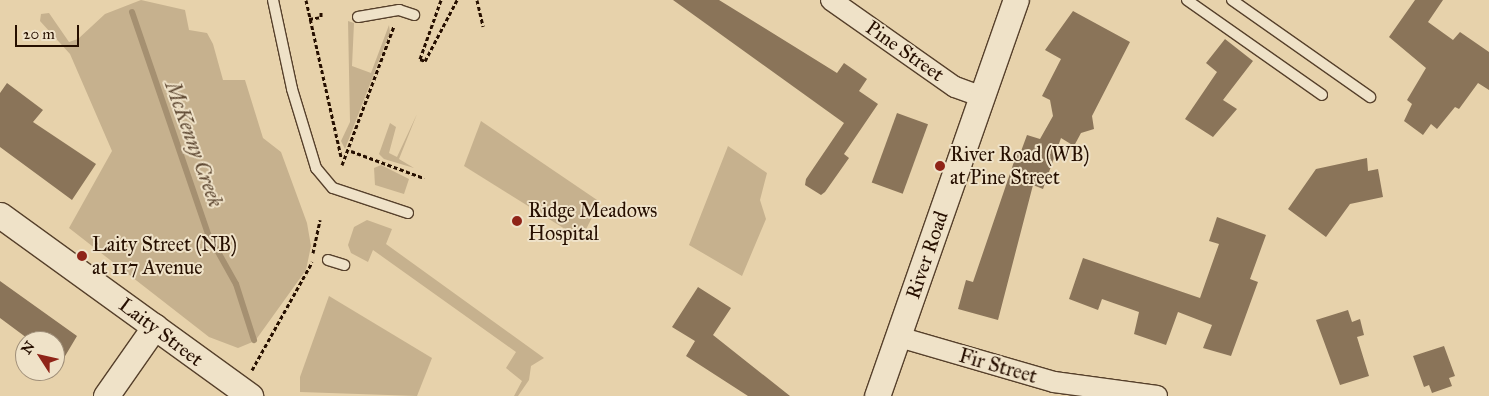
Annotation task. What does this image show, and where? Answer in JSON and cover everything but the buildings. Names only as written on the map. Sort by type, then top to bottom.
[{"type":"street","name":"Pine Street","points":[[831,0],[955,87],[982,97]]},
{"type":"street","name":"River Road","points":[[877,396],[1016,0]]},
{"type":"street","name":"Laity Street","points":[[0,215],[155,326],[250,385]]},
{"type":"street","points":[[106,396],[155,326]]},
{"type":"street","name":"Fir Street","points":[[899,337],[1054,382],[1158,396]]},
{"type":"lane","points":[[273,0],[292,89],[316,168],[333,188],[408,213]]},
{"type":"lane","points":[[1187,0],[1322,95]]},
{"type":"lane","points":[[1232,0],[1370,97]]},
{"type":"lane","points":[[358,17],[399,10],[414,15]]},
{"type":"lane","points":[[328,260],[344,264]]},
{"type":"path","points":[[306,0],[342,157],[342,165]]},
{"type":"path","points":[[441,0],[420,59],[425,61],[457,0]]},
{"type":"path","points":[[477,0],[483,26]]},
{"type":"path","points":[[310,19],[321,17],[320,11]]},
{"type":"path","points":[[342,157],[351,151],[394,23]]},
{"type":"path","points":[[351,151],[424,178]]},
{"type":"path","points":[[250,385],[309,272],[320,220]]},
{"type":"shaded area","points":[[141,0],[185,10],[189,30],[207,33],[213,44],[223,80],[245,80],[263,138],[281,152],[307,223],[311,246],[306,270],[255,341],[238,348],[209,337],[69,228],[112,151],[70,54],[40,21],[41,14],[49,13],[69,42],[78,39],[105,14]]},
{"type":"shaded area","points":[[348,21],[354,23],[352,66],[371,73],[389,25],[390,32],[345,149],[341,141],[350,122]]},
{"type":"shaded area","points":[[417,114],[399,159],[414,168],[384,159],[379,154],[390,123],[396,127],[389,153],[397,157]]},
{"type":"shaded area","points":[[481,121],[600,202],[581,239],[464,166]]},
{"type":"shaded area","points":[[728,146],[767,173],[760,200],[766,219],[742,276],[689,245]]},
{"type":"shaded area","points":[[381,165],[409,179],[404,194],[375,185],[374,168]]},
{"type":"shaded area","points":[[367,220],[392,229],[386,244],[544,358],[531,366],[529,380],[518,396],[514,396],[522,381],[506,368],[516,352],[373,250],[368,262],[351,253],[348,245],[354,227]]},
{"type":"shaded area","points":[[329,296],[432,358],[417,396],[300,392],[300,377]]},
{"type":"waterway","name":"McKenny Creek","points":[[132,12],[208,234],[236,284],[254,340]]},
{"type":"place","name":"River Road (WB) at Pine Street","points":[[940,166]]},
{"type":"place","name":"Ridge Meadows Hospital","points":[[517,221]]},
{"type":"place","name":"Laity Street (NB) at 117 Avenue","points":[[82,256]]}]
